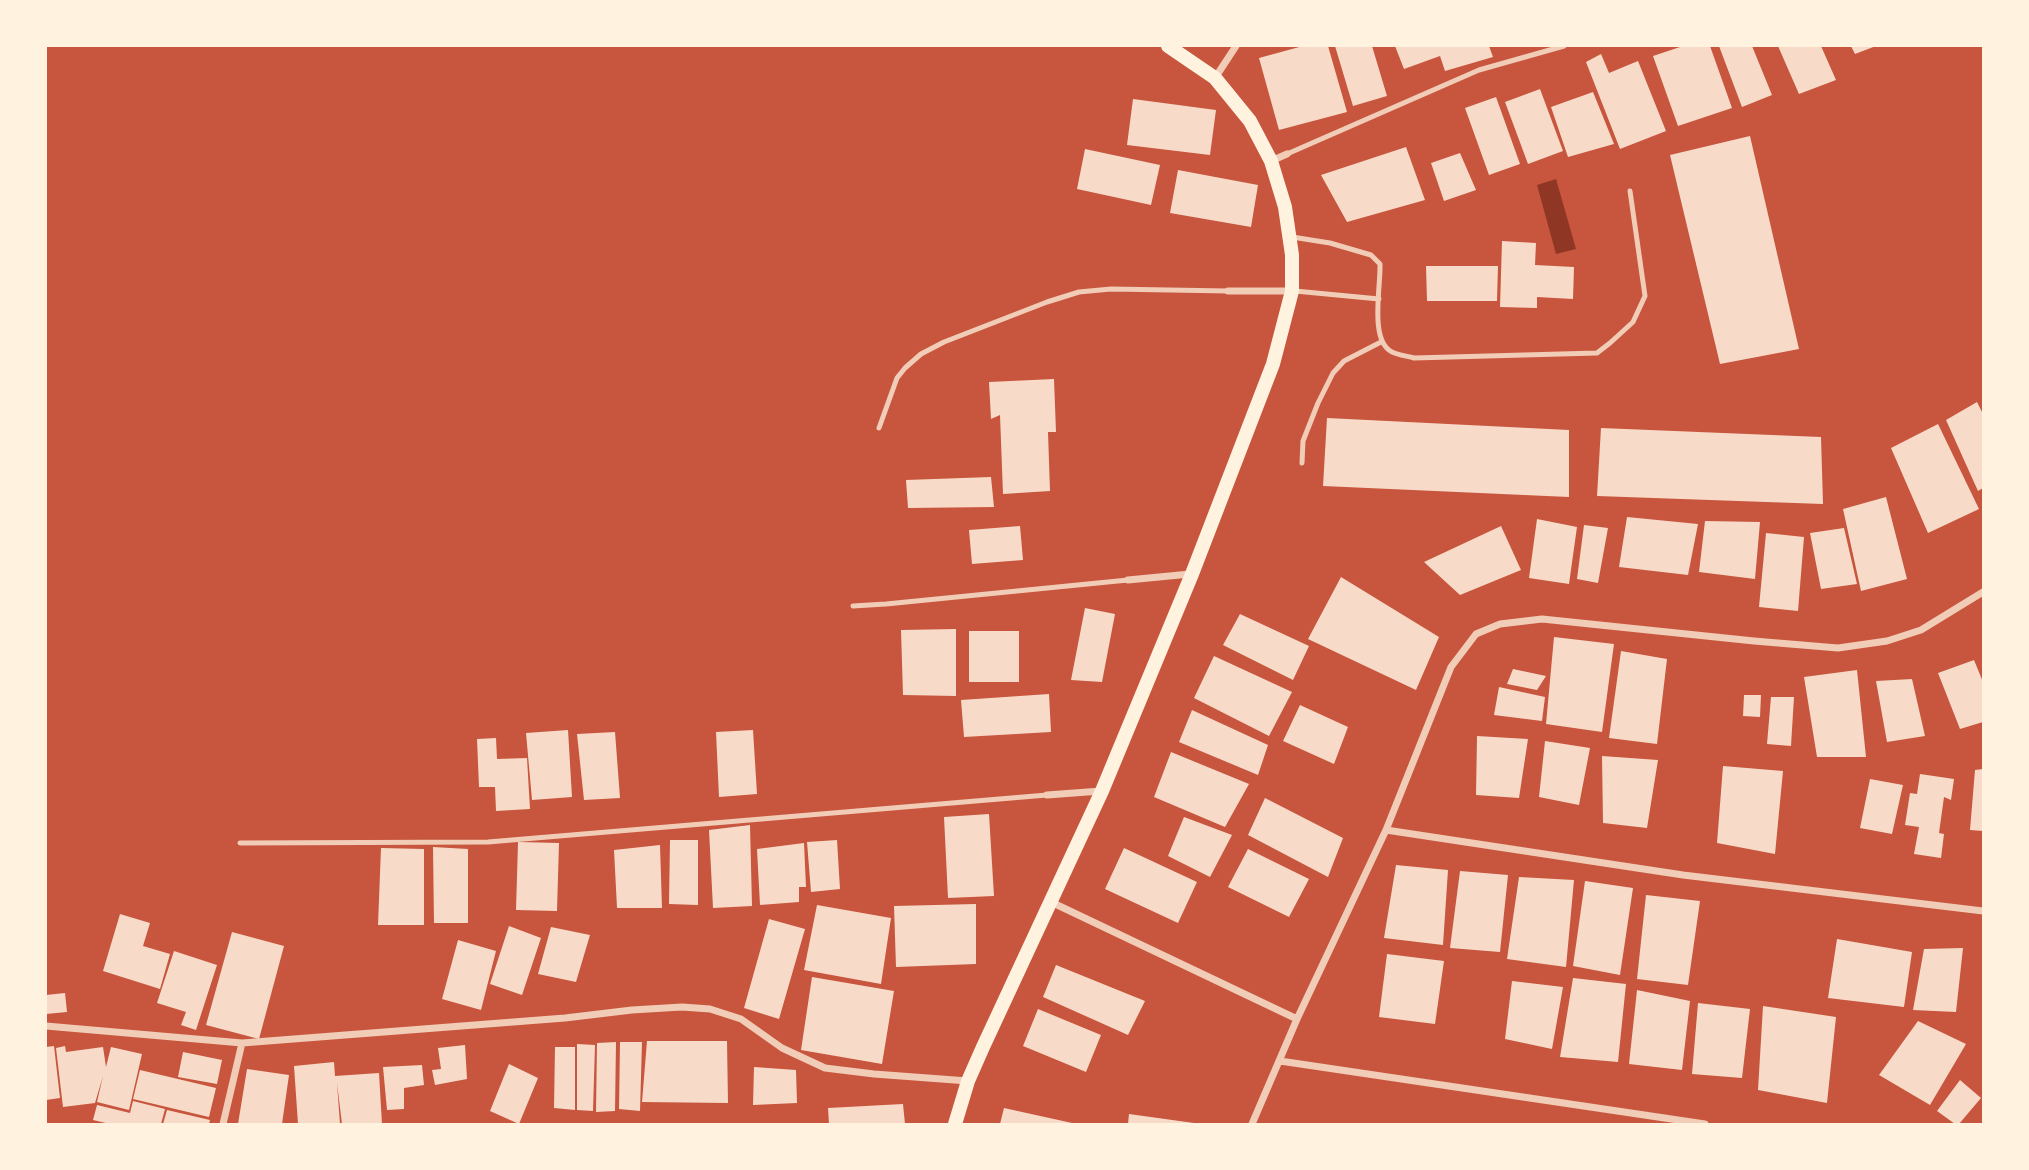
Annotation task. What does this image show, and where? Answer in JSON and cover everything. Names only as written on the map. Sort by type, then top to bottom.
[{"type":"main road","points":[[955,1125],[968,1081],[1102,791],[1192,574],[1273,364],[1292,291],[1292,256],[1285,207],[1271,161],[1250,121],[1214,78],[1168,46]]},
{"type":"street","points":[[1214,78],[1236,46]]},
{"type":"street","points":[[1271,161],[1287,154]]},
{"type":"street","points":[[1228,291],[1292,291]]},
{"type":"street","points":[[1128,580],[1192,574]]},
{"type":"street","points":[[1252,1125],[1297,1019],[1386,830],[1451,667],[1476,634],[1500,624],[1542,619],[1838,648],[1887,641],[1921,630],[1983,592]]},
{"type":"street","points":[[1047,795],[1102,791]]},
{"type":"street","points":[[1386,830],[1683,875],[1983,911]]},
{"type":"street","points":[[1051,902],[1297,1019]]},
{"type":"street","points":[[46,1027],[242,1043],[682,1007],[710,1009],[741,1019],[782,1048],[825,1068],[968,1081]]},
{"type":"street","points":[[223,1125],[242,1043]]},
{"type":"street","points":[[1280,1060],[1705,1125]]},
{"type":"lane","points":[[1287,154],[1479,69],[1564,46]]},
{"type":"lane","points":[[1289,236],[1371,254],[1381,264],[1377,320],[1381,341],[1391,352],[1414,358],[1597,353],[1633,322],[1645,296],[1630,191]]},
{"type":"lane","points":[[879,428],[897,379],[905,368],[921,354],[944,342],[1079,292],[1111,289],[1228,291]]},
{"type":"lane","points":[[1292,291],[1379,299]]},
{"type":"lane","points":[[1302,463],[1303,441],[1333,373],[1344,361],[1381,341]]},
{"type":"lane","points":[[853,606],[1128,580]]},
{"type":"lane","points":[[240,843],[488,842],[1047,795]]},
{"type":"shaded area","points":[[1556,179],[1576,249],[1556,254],[1537,185]]},
{"type":"building","points":[[1303,46],[1328,46],[1347,112],[1279,130],[1259,58]]},
{"type":"building","points":[[1335,46],[1372,46],[1387,96],[1353,106]]},
{"type":"building","points":[[1395,46],[1489,46],[1493,57],[1445,71],[1440,56],[1404,69]]},
{"type":"building","points":[[1683,46],[1710,46],[1732,108],[1678,126],[1653,56]]},
{"type":"building","points":[[1719,46],[1752,46],[1772,95],[1742,107]]},
{"type":"building","points":[[1778,46],[1821,46],[1836,80],[1799,94]]},
{"type":"building","points":[[1851,46],[1876,46],[1855,54]]},
{"type":"building","points":[[1601,54],[1609,73],[1638,61],[1666,131],[1620,149],[1586,62]]},
{"type":"building","points":[[1540,89],[1563,151],[1528,164],[1505,102]]},
{"type":"building","points":[[1593,92],[1614,144],[1568,157],[1551,107]]},
{"type":"building","points":[[1496,97],[1520,164],[1489,175],[1465,108]]},
{"type":"building","points":[[1133,99],[1216,110],[1210,155],[1127,145]]},
{"type":"building","points":[[1750,136],[1799,349],[1720,364],[1670,155]]},
{"type":"building","points":[[1406,147],[1425,200],[1347,222],[1321,175]]},
{"type":"building","points":[[1085,149],[1160,165],[1151,205],[1077,189]]},
{"type":"building","points":[[1460,153],[1476,190],[1444,201],[1431,163]]},
{"type":"building","points":[[1178,170],[1258,185],[1251,227],[1170,213]]},
{"type":"building","points":[[1502,241],[1536,243],[1535,265],[1574,267],[1573,299],[1537,297],[1537,308],[1500,307]]},
{"type":"building","points":[[1426,266],[1498,266],[1497,301],[1427,301]]},
{"type":"building","points":[[1054,379],[1056,432],[1048,432],[1050,491],[1003,494],[1000,415],[991,419],[989,382]]},
{"type":"building","points":[[1977,402],[1983,414],[1983,488],[1978,491],[1946,420]]},
{"type":"building","points":[[1327,418],[1569,430],[1569,497],[1323,486]]},
{"type":"building","points":[[1938,424],[1979,509],[1928,533],[1891,448]]},
{"type":"building","points":[[1601,428],[1821,437],[1823,504],[1597,496]]},
{"type":"building","points":[[991,477],[994,507],[908,508],[906,480]]},
{"type":"building","points":[[1886,497],[1907,579],[1861,591],[1843,509]]},
{"type":"building","points":[[1627,517],[1698,524],[1688,575],[1619,567]]},
{"type":"building","points":[[1537,519],[1577,527],[1569,584],[1529,578]]},
{"type":"building","points":[[1705,521],[1760,522],[1755,579],[1699,572]]},
{"type":"building","points":[[1584,525],[1608,528],[1598,583],[1577,579]]},
{"type":"building","points":[[1020,526],[1023,560],[972,564],[969,530]]},
{"type":"building","points":[[1501,526],[1521,570],[1460,595],[1424,562]]},
{"type":"building","points":[[1844,528],[1857,584],[1821,589],[1810,533]]},
{"type":"building","points":[[1766,533],[1804,537],[1798,611],[1759,607]]},
{"type":"building","points":[[1341,577],[1439,637],[1416,690],[1308,639]]},
{"type":"building","points":[[1085,608],[1115,614],[1102,682],[1071,680]]},
{"type":"building","points":[[1240,614],[1309,646],[1293,680],[1223,645]]},
{"type":"building","points":[[956,629],[956,696],[903,695],[901,630]]},
{"type":"building","points":[[969,631],[1019,631],[1019,682],[969,682]]},
{"type":"building","points":[[1554,637],[1614,644],[1602,732],[1546,724]]},
{"type":"building","points":[[1621,651],[1667,659],[1657,744],[1609,738]]},
{"type":"building","points":[[1214,656],[1292,692],[1269,736],[1194,698]]},
{"type":"building","points":[[1974,660],[1983,682],[1983,722],[1960,729],[1938,673]]},
{"type":"building","points":[[1513,669],[1546,676],[1537,690],[1507,684]]},
{"type":"building","points":[[1857,670],[1866,757],[1817,757],[1804,677]]},
{"type":"building","points":[[1912,679],[1925,736],[1887,742],[1876,681]]},
{"type":"building","points":[[1499,687],[1545,697],[1542,721],[1494,715]]},
{"type":"building","points":[[1049,694],[1051,732],[964,737],[961,700]]},
{"type":"building","points":[[1744,695],[1761,695],[1760,717],[1743,716]]},
{"type":"building","points":[[1771,697],[1794,697],[1791,746],[1767,744]]},
{"type":"building","points":[[1300,705],[1348,727],[1334,764],[1283,741]]},
{"type":"building","points":[[1192,710],[1268,745],[1258,775],[1179,742]]},
{"type":"building","points":[[568,730],[572,797],[532,800],[526,733]]},
{"type":"building","points":[[753,730],[757,794],[719,797],[716,732]]},
{"type":"building","points":[[615,732],[620,798],[584,800],[577,734]]},
{"type":"building","points":[[1477,736],[1528,739],[1519,798],[1476,795]]},
{"type":"building","points":[[496,738],[497,759],[527,758],[530,809],[496,811],[495,787],[479,787],[477,739]]},
{"type":"building","points":[[1545,741],[1590,748],[1579,805],[1539,797]]},
{"type":"building","points":[[1171,752],[1249,784],[1225,827],[1154,797]]},
{"type":"building","points":[[1602,756],[1658,760],[1647,828],[1603,823]]},
{"type":"building","points":[[1723,766],[1783,771],[1775,854],[1717,843]]},
{"type":"building","points":[[1983,769],[1983,831],[1970,830],[1975,770]]},
{"type":"building","points":[[1920,774],[1954,779],[1951,800],[1944,797],[1939,833],[1944,834],[1941,858],[1914,854],[1919,827],[1905,825],[1910,793],[1917,794]]},
{"type":"building","points":[[1870,779],[1903,785],[1892,834],[1860,828]]},
{"type":"building","points":[[1265,798],[1343,838],[1328,877],[1248,835]]},
{"type":"building","points":[[989,814],[994,896],[948,898],[944,817]]},
{"type":"building","points":[[1184,817],[1232,835],[1210,877],[1168,856]]},
{"type":"building","points":[[750,825],[752,906],[713,908],[709,830]]},
{"type":"building","points":[[670,840],[698,840],[698,905],[669,904]]},
{"type":"building","points":[[837,840],[840,889],[811,892],[807,842]]},
{"type":"building","points":[[518,842],[559,843],[557,911],[516,910]]},
{"type":"building","points":[[804,843],[806,887],[799,887],[799,902],[760,905],[757,849]]},
{"type":"building","points":[[660,845],[662,908],[617,908],[614,850]]},
{"type":"building","points":[[433,847],[468,849],[468,923],[434,923]]},
{"type":"building","points":[[381,848],[424,849],[424,925],[378,925]]},
{"type":"building","points":[[1124,848],[1197,882],[1178,923],[1105,889]]},
{"type":"building","points":[[1248,849],[1309,879],[1289,917],[1228,887]]},
{"type":"building","points":[[1396,865],[1448,870],[1443,945],[1384,938]]},
{"type":"building","points":[[1460,871],[1508,875],[1500,952],[1450,948]]},
{"type":"building","points":[[1519,877],[1574,880],[1566,967],[1507,959]]},
{"type":"building","points":[[1585,881],[1633,888],[1620,975],[1573,966]]},
{"type":"building","points":[[1646,895],[1700,901],[1688,985],[1637,979]]},
{"type":"building","points":[[976,904],[976,964],[896,967],[894,906]]},
{"type":"building","points":[[817,905],[891,918],[881,984],[804,970]]},
{"type":"building","points":[[120,914],[150,923],[143,946],[170,954],[160,989],[103,971]]},
{"type":"building","points":[[769,919],[805,929],[779,1019],[744,1008]]},
{"type":"building","points":[[509,926],[541,938],[522,995],[490,984]]},
{"type":"building","points":[[551,927],[590,935],[576,982],[538,974]]},
{"type":"building","points":[[232,932],[284,946],[259,1039],[206,1025]]},
{"type":"building","points":[[1837,939],[1912,952],[1904,1007],[1828,998]]},
{"type":"building","points":[[458,940],[496,951],[481,1010],[442,999]]},
{"type":"building","points":[[1963,948],[1956,1012],[1913,1010],[1924,949]]},
{"type":"building","points":[[174,951],[217,965],[196,1030],[181,1025],[186,1012],[157,1003]]},
{"type":"building","points":[[1387,954],[1444,961],[1435,1024],[1379,1017]]},
{"type":"building","points":[[1056,965],[1145,1001],[1128,1035],[1043,997]]},
{"type":"building","points":[[812,977],[894,991],[882,1064],[801,1050]]},
{"type":"building","points":[[1573,978],[1626,984],[1618,1062],[1560,1057]]},
{"type":"building","points":[[1512,981],[1563,987],[1552,1049],[1505,1039]]},
{"type":"building","points":[[1637,990],[1690,1001],[1682,1070],[1629,1064]]},
{"type":"building","points":[[65,993],[67,1012],[46,1014],[46,995]]},
{"type":"building","points":[[1698,1003],[1750,1009],[1742,1078],[1692,1074]]},
{"type":"building","points":[[1763,1006],[1836,1017],[1827,1103],[1758,1090]]},
{"type":"building","points":[[1038,1009],[1101,1035],[1086,1072],[1023,1046]]},
{"type":"building","points":[[1918,1021],[1966,1044],[1930,1105],[1879,1075]]},
{"type":"building","points":[[647,1041],[727,1041],[728,1103],[642,1102]]},
{"type":"building","points":[[616,1042],[615,1111],[596,1112],[597,1043]]},
{"type":"building","points":[[620,1042],[642,1042],[640,1111],[619,1109]]},
{"type":"building","points":[[577,1044],[595,1045],[593,1111],[577,1110]]},
{"type":"building","points":[[465,1045],[467,1079],[435,1085],[432,1070],[441,1069],[438,1048]]},
{"type":"building","points":[[54,1046],[60,1098],[46,1100],[46,1047]]},
{"type":"building","points":[[65,1046],[66,1052],[103,1047],[106,1067],[111,1047],[142,1054],[129,1110],[97,1102],[103,1076],[95,1103],[63,1107],[56,1048]]},
{"type":"building","points":[[555,1047],[575,1047],[575,1110],[554,1108]]},
{"type":"building","points":[[183,1052],[222,1060],[217,1084],[178,1077]]},
{"type":"building","points":[[334,1062],[335,1076],[379,1073],[382,1124],[342,1124],[337,1083],[340,1124],[298,1124],[294,1066]]},
{"type":"building","points":[[509,1064],[538,1078],[519,1124],[490,1111]]},
{"type":"building","points":[[422,1065],[424,1085],[404,1088],[404,1109],[387,1110],[383,1067]]},
{"type":"building","points":[[754,1067],[796,1070],[797,1103],[753,1105]]},
{"type":"building","points":[[247,1069],[289,1075],[282,1124],[238,1124]]},
{"type":"building","points":[[140,1070],[216,1088],[209,1117],[133,1099]]},
{"type":"building","points":[[1960,1080],[1981,1098],[1959,1124],[1955,1124],[1937,1111]]},
{"type":"building","points":[[133,1101],[165,1109],[161,1124],[110,1124],[93,1120],[97,1105],[130,1113]]},
{"type":"building","points":[[903,1104],[905,1124],[829,1124],[828,1108]]},
{"type":"building","points":[[1004,1108],[1072,1123],[1072,1124],[1000,1124]]},
{"type":"building","points":[[167,1110],[210,1120],[209,1124],[163,1124]]},
{"type":"building","points":[[1129,1114],[1194,1123],[1194,1124],[1128,1124]]}]
